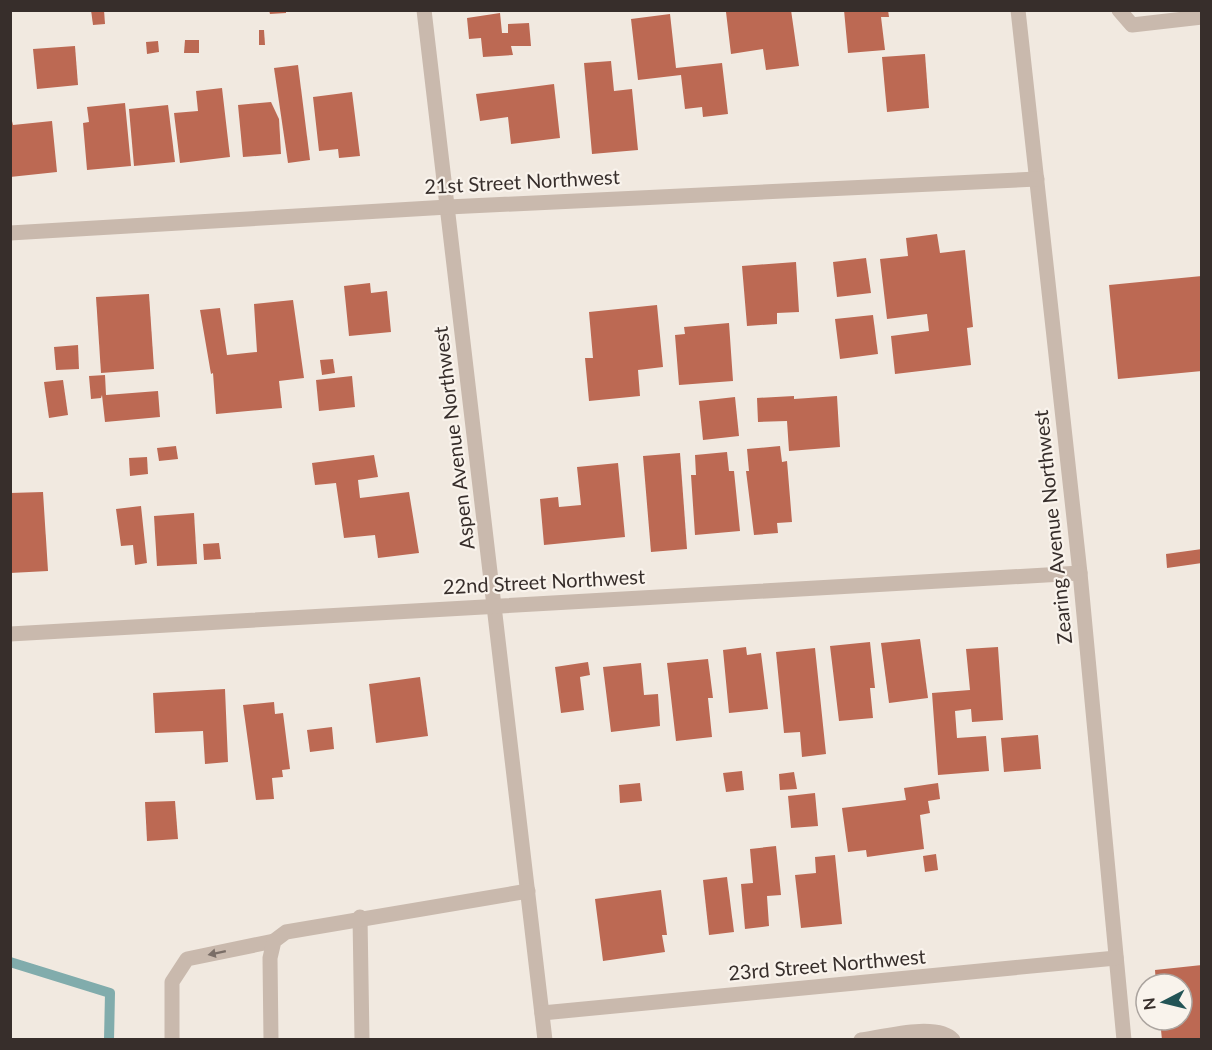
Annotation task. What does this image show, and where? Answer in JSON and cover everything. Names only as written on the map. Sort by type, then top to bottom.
[{"type":"street","name":"Aspen Avenue Northwest","points":[[424,10],[545,1040]]},
{"type":"street","name":"Zearing Avenue Northwest","points":[[1018,10],[1080,573],[1124,1040]]},
{"type":"street","points":[[1119,10],[1132,25],[1202,17]]},
{"type":"street","name":"21st Street Northwest","points":[[10,233],[448,207],[1037,179]]},
{"type":"street","name":"22nd Street Northwest","points":[[10,634],[1080,573]]},
{"type":"street","points":[[172,1040],[172,982],[188,959],[274,941],[294,929],[528,891]]},
{"type":"street","points":[[360,917],[362,1040]]},
{"type":"street","points":[[271,1040],[270,958],[274,941]]},
{"type":"street","name":"23rd Street Northwest","points":[[542,1013],[1116,958]]},
{"type":"street","points":[[861,1040],[931,1030],[948,1035],[952,1040]]},
{"type":"building","points":[[91,10],[104,10],[105,24],[93,25]]},
{"type":"building","points":[[269,10],[286,10],[286,13],[270,14]]},
{"type":"building","points":[[791,10],[799,66],[766,70],[763,49],[731,54],[726,12]]},
{"type":"building","points":[[844,10],[888,10],[889,17],[881,17],[885,50],[848,53]]},
{"type":"building","points":[[500,13],[502,33],[508,33],[508,24],[529,23],[531,46],[511,46],[513,55],[483,57],[481,38],[469,39],[467,18]]},
{"type":"building","points":[[670,14],[676,68],[722,63],[728,114],[703,117],[702,107],[685,109],[681,75],[638,80],[631,19]]},
{"type":"building","points":[[259,30],[264,30],[265,45],[259,45]]},
{"type":"building","points":[[185,40],[199,40],[199,53],[184,53]]},
{"type":"building","points":[[158,41],[159,52],[147,54],[146,42]]},
{"type":"building","points":[[75,46],[78,85],[37,89],[33,49]]},
{"type":"building","points":[[925,54],[929,108],[887,112],[882,57]]},
{"type":"building","points":[[611,61],[614,91],[632,89],[638,150],[592,154],[584,63]]},
{"type":"building","points":[[298,65],[310,160],[288,163],[274,68]]},
{"type":"building","points":[[554,84],[560,138],[511,144],[508,117],[480,121],[476,94]]},
{"type":"building","points":[[222,88],[230,157],[180,163],[174,113],[198,111],[196,91]]},
{"type":"building","points":[[352,92],[360,156],[339,158],[338,149],[319,151],[313,97]]},
{"type":"building","points":[[271,102],[279,119],[281,154],[243,157],[238,105]]},
{"type":"building","points":[[125,103],[131,166],[87,170],[83,123],[89,122],[87,107]]},
{"type":"building","points":[[168,105],[175,162],[134,166],[129,109]]},
{"type":"building","points":[[10,113],[13,125],[52,121],[57,172],[10,177]]},
{"type":"building","points":[[937,234],[940,253],[965,250],[973,327],[967,328],[971,365],[895,374],[891,336],[929,331],[927,314],[887,319],[880,259],[908,256],[906,238]]},
{"type":"building","points":[[866,258],[871,293],[837,297],[833,262]]},
{"type":"building","points":[[796,262],[799,312],[777,313],[777,324],[747,326],[742,266]]},
{"type":"building","points":[[1202,276],[1202,371],[1118,379],[1109,285]]},
{"type":"building","points":[[370,283],[371,293],[387,291],[391,332],[349,336],[344,286]]},
{"type":"building","points":[[149,294],[154,369],[101,373],[96,297]]},
{"type":"building","points":[[293,300],[304,378],[279,381],[282,408],[216,414],[213,373],[211,374],[200,310],[220,308],[227,355],[257,352],[254,304]]},
{"type":"building","points":[[657,305],[663,367],[638,370],[640,396],[589,401],[585,358],[593,358],[589,312]]},
{"type":"building","points":[[873,315],[878,354],[840,359],[835,319]]},
{"type":"building","points":[[729,323],[733,381],[679,385],[675,335],[685,334],[684,327]]},
{"type":"building","points":[[78,345],[79,369],[56,370],[54,347]]},
{"type":"building","points":[[333,359],[335,373],[322,375],[320,360]]},
{"type":"building","points":[[105,375],[106,395],[158,391],[160,417],[105,422],[102,395],[101,398],[91,399],[89,376]]},
{"type":"building","points":[[352,376],[355,407],[319,411],[316,380]]},
{"type":"building","points":[[63,380],[68,415],[49,418],[44,382]]},
{"type":"building","points":[[794,396],[794,399],[837,396],[840,447],[789,451],[787,421],[758,422],[757,398]]},
{"type":"building","points":[[735,397],[739,436],[703,440],[699,401]]},
{"type":"building","points":[[176,446],[178,459],[159,461],[157,448]]},
{"type":"building","points":[[780,446],[782,462],[787,461],[792,522],[777,523],[778,533],[754,535],[746,471],[749,471],[747,449]]},
{"type":"building","points":[[727,452],[729,471],[734,471],[740,531],[695,535],[691,475],[696,475],[695,455]]},
{"type":"building","points":[[680,453],[687,549],[651,552],[643,456]]},
{"type":"building","points":[[374,455],[378,477],[358,480],[360,498],[409,492],[419,553],[378,558],[375,535],[344,538],[336,483],[315,485],[312,463]]},
{"type":"building","points":[[147,457],[148,474],[130,476],[129,458]]},
{"type":"building","points":[[618,463],[625,537],[544,545],[540,499],[558,497],[559,507],[581,505],[577,467]]},
{"type":"building","points":[[43,492],[48,571],[10,573],[10,493]]},
{"type":"building","points":[[141,506],[147,563],[135,565],[133,545],[121,546],[116,509]]},
{"type":"building","points":[[194,513],[197,564],[157,566],[154,516]]},
{"type":"building","points":[[219,543],[221,559],[204,560],[203,544]]},
{"type":"building","points":[[1202,549],[1202,563],[1167,568],[1166,554]]},
{"type":"building","points":[[920,639],[928,698],[889,703],[881,643]]},
{"type":"building","points":[[870,642],[875,688],[870,688],[873,718],[839,721],[830,646]]},
{"type":"building","points":[[746,647],[747,655],[761,653],[768,709],[729,713],[723,650]]},
{"type":"building","points":[[998,647],[1003,720],[972,722],[971,709],[955,711],[957,738],[986,736],[989,771],[938,775],[932,693],[970,690],[966,649]]},
{"type":"building","points":[[815,648],[826,754],[802,757],[800,732],[784,733],[776,652]]},
{"type":"building","points":[[708,659],[713,698],[708,698],[712,737],[676,741],[667,663]]},
{"type":"building","points":[[588,662],[590,675],[580,677],[584,710],[561,713],[555,667]]},
{"type":"building","points":[[641,663],[644,695],[658,694],[660,726],[611,732],[603,667]]},
{"type":"building","points":[[420,677],[428,736],[376,743],[369,684]]},
{"type":"building","points":[[225,689],[228,762],[205,764],[203,731],[155,733],[153,693]]},
{"type":"building","points":[[274,702],[275,714],[283,713],[290,769],[282,770],[283,777],[272,778],[274,799],[256,800],[243,705]]},
{"type":"building","points":[[332,727],[334,749],[310,752],[307,730]]},
{"type":"building","points":[[1038,735],[1041,769],[1004,772],[1001,738]]},
{"type":"building","points":[[742,771],[744,790],[726,792],[723,773]]},
{"type":"building","points":[[794,772],[797,789],[780,790],[779,774]]},
{"type":"building","points":[[640,783],[642,801],[620,803],[619,785]]},
{"type":"building","points":[[938,783],[940,799],[928,801],[930,813],[920,815],[924,849],[867,857],[866,850],[848,852],[842,808],[906,800],[904,788]]},
{"type":"building","points":[[815,793],[818,826],[791,828],[788,796]]},
{"type":"building","points":[[175,801],[178,839],[147,841],[145,802]]},
{"type":"building","points":[[776,846],[781,895],[767,896],[769,926],[745,929],[741,884],[753,883],[750,849]]},
{"type":"building","points":[[936,854],[938,870],[925,872],[923,856]]},
{"type":"building","points":[[835,855],[842,924],[801,928],[795,875],[816,873],[815,857]]},
{"type":"building","points":[[727,877],[734,932],[709,935],[703,880]]},
{"type":"building","points":[[661,890],[667,935],[662,935],[665,952],[603,961],[595,899]]},
{"type":"building","points":[[1202,965],[1202,1040],[1162,1040],[1161,1032],[1194,1032],[1194,972],[1155,972],[1155,970]]},
{"type":"waterway","points":[[10,962],[110,993],[109,1040]]}]
